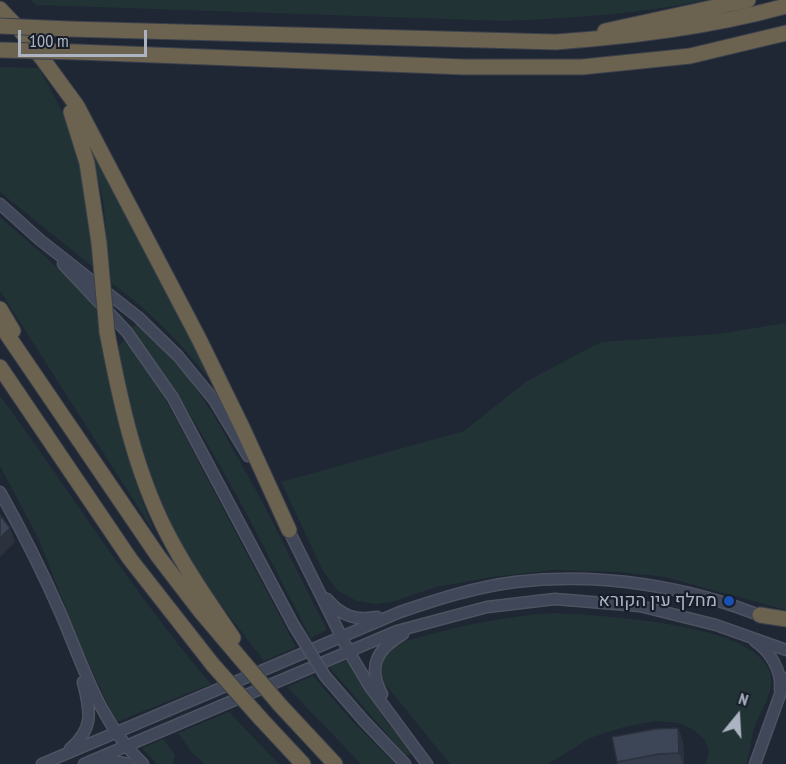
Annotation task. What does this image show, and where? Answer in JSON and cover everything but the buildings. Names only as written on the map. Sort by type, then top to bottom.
[{"type":"highway","points":[[556,42],[748,0]]},
{"type":"highway","points":[[0,26],[556,42],[629,36],[705,25],[736,20],[786,6]]},
{"type":"highway","points":[[0,9],[36,50],[77,106],[199,339],[289,530]]},
{"type":"highway","points":[[0,50],[464,67],[582,67],[690,57],[786,33]]},
{"type":"highway","points":[[36,50],[53,77],[78,130],[87,163],[99,243],[107,332],[127,424],[142,474],[155,506],[166,531],[189,571],[243,657],[276,701],[335,764]]},
{"type":"highway","points":[[0,309],[54,400]]},
{"type":"highway","points":[[0,324],[54,400],[158,556],[201,612],[243,657]]},
{"type":"highway","points":[[0,367],[130,559],[213,665],[303,764]]},
{"type":"highway","points":[[0,383],[110,530]]},
{"type":"highway","points":[[760,615],[786,619]]},
{"type":"main road","points":[[0,204],[40,240],[138,317],[208,391],[227,419],[289,530],[348,650],[370,687],[427,764]]},
{"type":"main road","points":[[40,240],[127,332],[167,389],[292,624],[326,675],[364,722],[405,764]]},
{"type":"main road","points":[[0,492],[32,550],[91,688],[115,732],[143,764]]},
{"type":"main road","points":[[42,764],[400,612],[488,587],[556,579],[590,580],[666,589],[760,615],[786,626]]},
{"type":"main road","points":[[317,585],[338,610],[354,618],[373,618],[400,612]]},
{"type":"main road","points":[[84,764],[348,650],[419,625],[487,607],[555,599],[587,600],[651,608],[748,635],[786,650]]},
{"type":"main road","points":[[398,726],[379,688],[374,666],[382,651],[394,639],[419,625]]},
{"type":"main road","points":[[748,635],[766,651],[777,669],[780,683],[779,695]]},
{"type":"main road","points":[[61,756],[80,740],[89,721],[89,707],[72,641]]},
{"type":"main road","points":[[755,764],[786,678]]},
{"type":"main road","points":[[99,764],[114,761],[129,764]]},
{"type":"shaded area","points":[[31,0],[706,0],[631,12],[505,21],[36,5]]},
{"type":"shaded area","points":[[0,67],[39,68],[62,112],[78,155],[85,186],[90,218],[93,267],[0,192]]},
{"type":"shaded area","points":[[90,146],[220,392],[170,334],[111,283],[103,200]]},
{"type":"shaded area","points":[[0,217],[48,259],[95,305],[114,406],[137,486],[154,532],[0,291]]},
{"type":"shaded area","points":[[138,323],[188,377],[215,417],[262,501],[327,630],[311,638],[206,440],[131,329]]},
{"type":"shaded area","points":[[786,323],[786,610],[665,577],[620,572],[555,570],[492,577],[436,587],[392,602],[375,604],[357,601],[338,591],[323,571],[281,482],[464,431],[527,381],[601,342],[717,334]]},
{"type":"shaded area","points":[[125,340],[147,369],[168,404],[296,647],[264,661],[212,592],[184,548],[161,500],[143,451],[116,348]]},
{"type":"shaded area","points":[[0,396],[129,579],[211,684],[116,722],[81,647],[39,540],[0,466]]},
{"type":"shaded area","points":[[553,613],[604,616],[674,625],[737,643],[759,656],[770,673],[771,681],[768,696],[755,726],[746,764],[706,764],[709,751],[704,739],[694,730],[678,723],[655,721],[624,727],[590,738],[548,764],[450,764],[385,684],[382,666],[386,654],[401,642],[472,624]]},
{"type":"shaded area","points":[[348,660],[383,717],[412,754],[406,756],[329,667]]},
{"type":"shaded area","points":[[313,676],[353,722],[395,764],[361,764],[287,687]]},
{"type":"shaded area","points":[[229,712],[279,764],[205,764],[192,753],[178,733]]},
{"type":"shaded area","points":[[163,739],[175,755],[174,764],[157,764],[142,748]]},
{"type":"place","name":"מחלף עין הקורא","points":[[729,601]]}]
